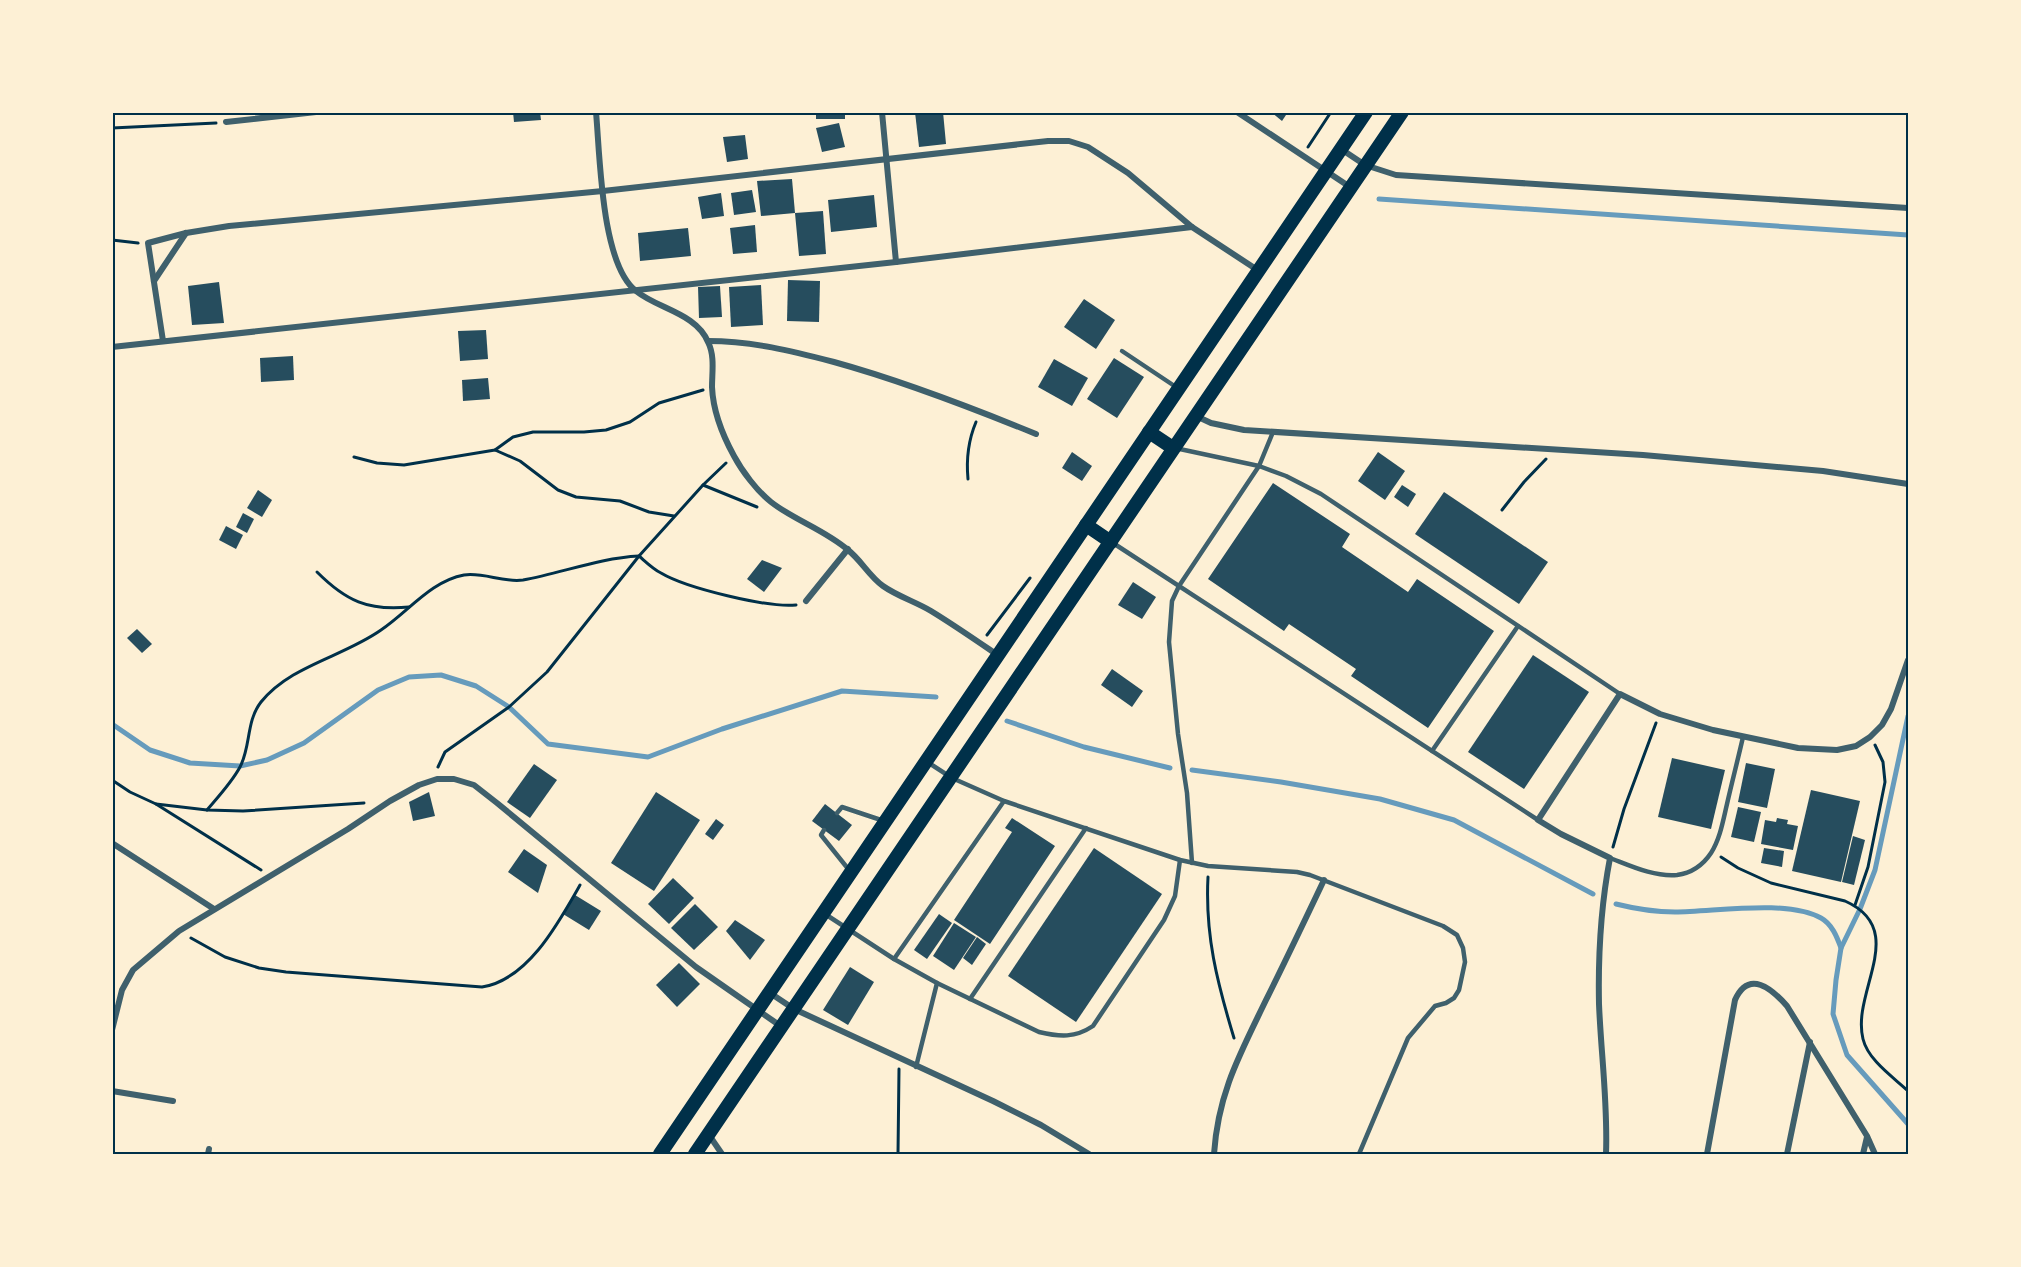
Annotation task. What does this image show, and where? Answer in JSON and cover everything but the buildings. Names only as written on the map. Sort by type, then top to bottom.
[{"type":"highway","points":[[660,1155],[1366,112]]},
{"type":"highway","points":[[695,1155],[1402,112]]},
{"type":"highway","points":[[1149,432],[1173,448]]},
{"type":"highway","points":[[1086,525],[1111,542]]},
{"type":"street","points":[[226,122],[316,112]]},
{"type":"street","points":[[596,112],[606,222],[612,250],[633,289],[648,300],[687,318],[700,329],[708,341],[713,360],[712,388],[715,405],[734,456],[747,476],[770,501],[848,549],[882,585],[931,611],[999,656]]},
{"type":"street","points":[[882,112],[896,262]]},
{"type":"street","points":[[1237,112],[1350,187]]},
{"type":"street","points":[[163,341],[148,243],[186,233],[258,223],[603,191],[1048,141],[1069,141],[1088,147],[1128,173],[1192,227],[1260,271]]},
{"type":"street","points":[[1341,149],[1365,165],[1379,171],[1412,176],[1908,208]]},
{"type":"street","points":[[112,347],[896,262],[1192,227]]},
{"type":"street","points":[[154,282],[186,233]]},
{"type":"street","points":[[708,341],[764,345],[806,355],[919,388],[1036,434]]},
{"type":"street","points":[[1196,416],[1226,427],[1273,432],[1552,449],[1823,471],[1908,484]]},
{"type":"street","points":[[806,602],[848,549]]},
{"type":"street","points":[[1606,1155],[1606,1092],[1599,1002],[1601,917],[1610,858],[1568,838],[1538,820],[1620,694],[1660,714],[1713,730],[1798,748],[1837,750],[1856,746],[1870,737],[1882,724],[1891,709],[1908,660]]},
{"type":"street","points":[[112,1030],[122,990],[133,970],[179,931],[390,801],[419,785],[436,779],[454,778],[474,785],[696,967],[782,1027]]},
{"type":"street","points":[[112,843],[214,909]]},
{"type":"street","points":[[1214,1155],[1218,1115],[1239,1056],[1324,880]]},
{"type":"street","points":[[1707,1155],[1736,1000],[1740,989],[1748,984],[1761,985],[1773,991],[1788,1006],[1867,1136],[1875,1155]]},
{"type":"street","points":[[770,993],[794,1009],[1041,1125],[1089,1155]]},
{"type":"street","points":[[1787,1155],[1810,1042]]},
{"type":"street","points":[[112,1091],[173,1101]]},
{"type":"street","points":[[709,1134],[722,1155]]},
{"type":"street","points":[[1863,1155],[1867,1136]]},
{"type":"lane","points":[[1122,351],[1178,388]]},
{"type":"lane","points":[[1192,863],[1187,793],[1178,734],[1169,642],[1172,601],[1179,586],[1259,466],[1273,432]]},
{"type":"lane","points":[[1173,448],[1259,466],[1286,476],[1321,495],[1395,542],[1620,694]]},
{"type":"lane","points":[[1111,542],[1538,820]]},
{"type":"lane","points":[[1432,751],[1518,626]]},
{"type":"lane","points":[[1610,858],[1644,870],[1676,875],[1690,873],[1703,863],[1712,851],[1719,835],[1743,736]]},
{"type":"lane","points":[[928,762],[952,778],[1004,801],[1180,860],[1208,866],[1296,872],[1324,880],[1443,926],[1457,935],[1463,948],[1465,962],[1459,990],[1454,998],[1435,1006],[1408,1038],[1359,1155]]},
{"type":"lane","points":[[894,959],[1004,801]]},
{"type":"lane","points":[[837,813],[842,807],[887,822]]},
{"type":"lane","points":[[970,999],[1086,828]]},
{"type":"lane","points":[[824,830],[821,835],[852,873]]},
{"type":"lane","points":[[824,914],[894,959],[970,999],[1040,1032],[1054,1036],[1068,1036],[1083,1033],[1093,1026],[1170,908],[1175,896],[1180,860]]},
{"type":"lane","points":[[916,1067],[937,982]]},
{"type":"path","points":[[1302,156],[1331,112]]},
{"type":"path","points":[[112,128],[226,122]]},
{"type":"path","points":[[112,240],[148,243]]},
{"type":"path","points":[[354,457],[377,463],[404,465],[495,450],[513,437],[533,432],[606,430],[630,423],[659,403],[712,388]]},
{"type":"path","points":[[968,479],[966,462],[968,444],[980,411]]},
{"type":"path","points":[[1502,510],[1548,457],[1552,449]]},
{"type":"path","points":[[495,450],[519,461],[558,490],[576,497],[620,501],[649,512],[674,516]]},
{"type":"path","points":[[436,779],[437,768],[445,752],[509,707],[547,672],[639,556],[703,485],[734,456]]},
{"type":"path","points":[[703,485],[759,508]]},
{"type":"path","points":[[207,810],[240,766],[251,719],[261,702],[284,680],[359,644],[382,630],[428,592],[449,580],[465,575],[522,580],[617,557],[639,556],[661,573],[687,585],[779,605],[799,605],[806,602]]},
{"type":"path","points":[[317,572],[334,589],[355,601],[387,609],[409,607]]},
{"type":"path","points":[[981,644],[1034,572]]},
{"type":"path","points":[[1610,858],[1630,789],[1660,714]]},
{"type":"path","points":[[1855,905],[1868,867],[1886,771],[1870,737]]},
{"type":"path","points":[[112,780],[130,792],[156,804],[270,875]]},
{"type":"path","points":[[156,804],[207,810],[264,810],[390,801]]},
{"type":"path","points":[[1712,851],[1738,868],[1771,883],[1817,893],[1855,905],[1867,915],[1876,937],[1873,973],[1862,1012],[1861,1027],[1864,1042],[1875,1059],[1908,1091]]},
{"type":"path","points":[[1208,866],[1207,924],[1211,952],[1239,1056]]},
{"type":"path","points":[[179,931],[225,957],[259,968],[482,987],[502,982],[518,972],[538,951],[586,875]]},
{"type":"path","points":[[898,1155],[899,1059]]},
{"type":"waterway","points":[[1379,199],[1908,235]]},
{"type":"waterway","points":[[112,724],[150,750],[190,763],[240,766],[267,760],[304,743],[378,690],[409,677],[441,675],[476,686],[509,707],[548,744],[648,757],[722,729],[842,691],[936,697]]},
{"type":"waterway","points":[[1908,716],[1875,870],[1860,909],[1841,948],[1833,1014],[1847,1055],[1908,1124]]},
{"type":"waterway","points":[[1007,721],[1084,747],[1170,768]]},
{"type":"waterway","points":[[1192,770],[1380,799],[1454,820],[1593,894]]},
{"type":"waterway","points":[[1616,904],[1668,912],[1750,908],[1806,912],[1821,918],[1831,927],[1841,948]]}]
